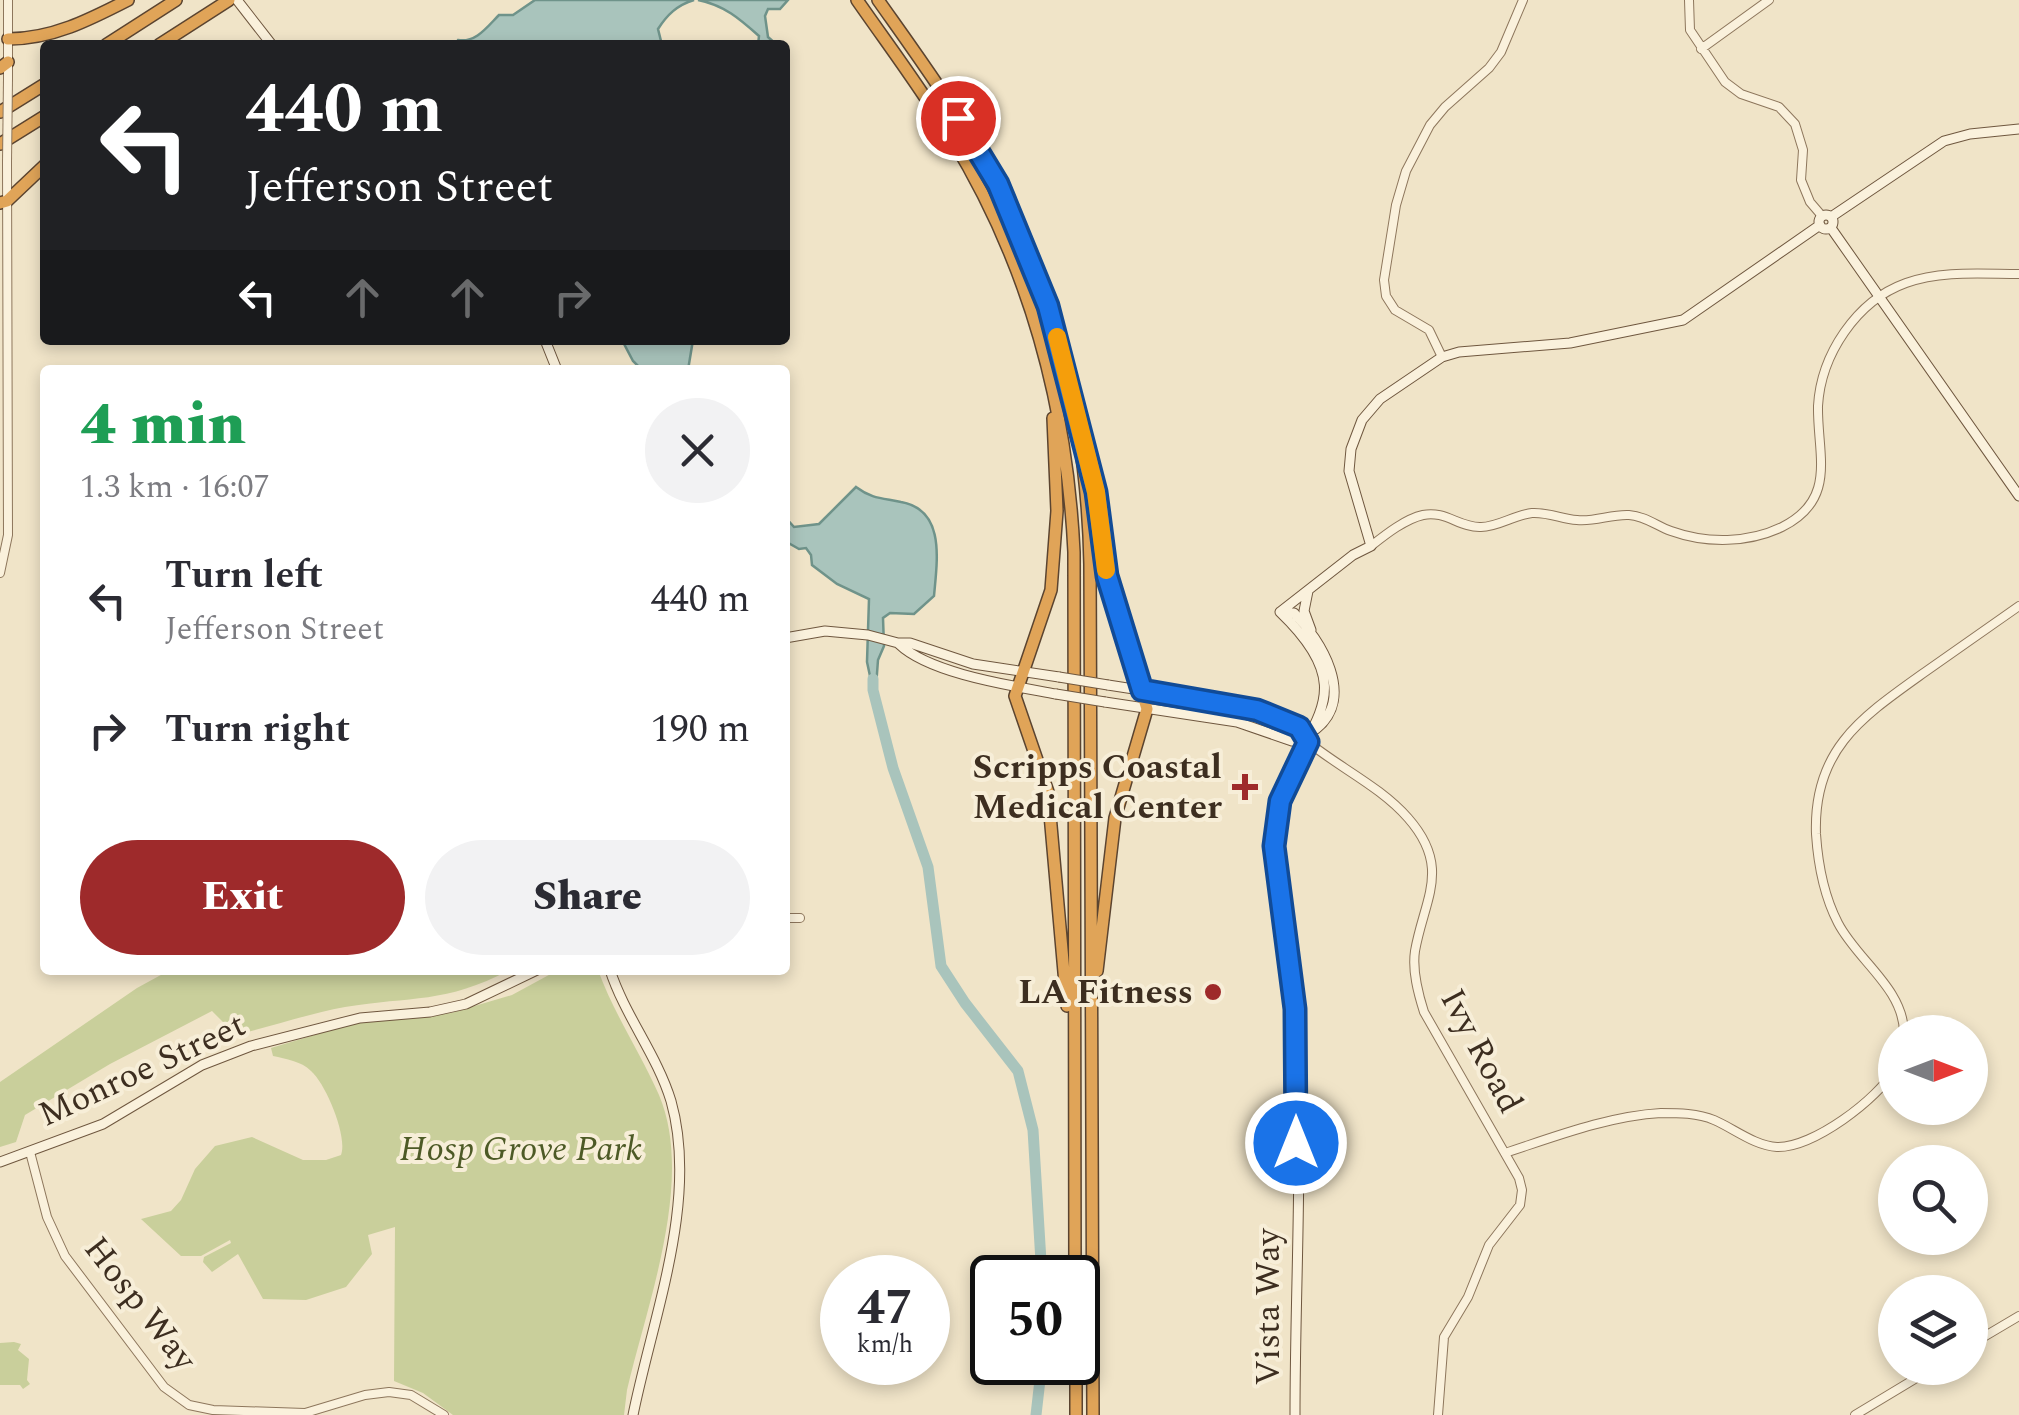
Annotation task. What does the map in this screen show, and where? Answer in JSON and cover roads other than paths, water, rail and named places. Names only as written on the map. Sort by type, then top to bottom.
[{"type":"highway","points":[[8,39],[32,39],[80,24],[128,0]]},
{"type":"highway","points":[[114,40],[176,0]]},
{"type":"highway","points":[[166,40],[229,0]]},
{"type":"highway","points":[[878,0],[940,89],[998,184],[1038,276],[1096,492],[1107,576],[1147,709],[1112,837],[1099,950],[1091,1075]]},
{"type":"highway","points":[[857,1],[943,124],[1012,254],[1047,360],[1064,444],[1074,552],[1076,1255]]},
{"type":"highway","points":[[178,40],[200,19]]},
{"type":"highway","points":[[0,112],[40,87]]},
{"type":"highway","points":[[0,144],[40,119]]},
{"type":"highway","points":[[4,202],[40,170]]},
{"type":"highway","points":[[1047,360],[1055,438],[1057,544],[1052,590],[1014,696],[1039,760],[1051,812],[1074,1094]]},
{"type":"highway","points":[[1074,399],[1089,524],[1093,1415]]},
{"type":"highway","points":[[1076,1385],[1076,1411]]},
{"type":"main road","points":[[237,0],[268,40]]},
{"type":"main road","points":[[1280,612],[1353,555],[1371,546],[1349,471],[1356,434],[1376,402],[1442,357],[1459,352],[1570,343],[1683,320],[1944,142],[1970,134],[2019,129]]},
{"type":"main road","points":[[1826,221],[2019,496]]},
{"type":"main road","points":[[1308,591],[1304,611],[1311,630]]},
{"type":"main road","points":[[1280,612],[1294,613],[1311,630]]},
{"type":"main road","name":"Vista Way","points":[[1280,612],[1312,647],[1325,676],[1316,729],[1280,801],[1274,846],[1296,1038],[1295,1415]]},
{"type":"main road","name":"Vista Way","points":[[1311,630],[1333,678],[1329,711],[1316,729]]},
{"type":"main road","points":[[790,637],[824,631],[855,633],[910,643],[973,664],[1257,710],[1299,727],[1308,742]]},
{"type":"main road","points":[[898,643],[907,652],[941,666],[1018,687],[1237,722],[1292,741],[1308,742]]},
{"type":"main road","name":"Monroe Street","points":[[0,1162],[103,1124],[202,1065],[251,1046],[360,1018],[431,1012],[466,1004],[527,975]]},
{"type":"main road","points":[[612,975],[628,1016],[669,1095],[682,1174],[677,1221],[633,1415]]},
{"type":"street","points":[[0,573],[8,535],[4,202],[8,0]]},
{"type":"street","points":[[1442,357],[1429,330],[1395,310],[1386,296],[1384,280],[1396,205],[1406,171],[1430,125],[1445,106],[1494,62],[1524,0]]},
{"type":"street","points":[[1690,0],[1690,30],[1724,82],[1740,94],[1779,106],[1790,116],[1801,137],[1806,194],[1826,221]]},
{"type":"street","points":[[1701,49],[1770,0]]},
{"type":"street","points":[[1371,546],[1425,514],[1440,514],[1479,527],[1534,513],[1575,520],[1630,515],[1704,539],[1745,538],[1785,526],[1804,512],[1818,492],[1823,469],[1818,408],[1821,384],[1832,352],[1850,324],[1878,298],[1906,283],[1953,274],[2019,274]]},
{"type":"street","points":[[1901,1015],[1891,992],[1859,956],[1837,922],[1826,892],[1816,823],[1823,777],[1838,746],[1866,714],[2019,606]]},
{"type":"street","name":"Ivy Road","points":[[1308,742],[1406,816],[1425,844],[1432,879],[1430,901],[1416,948],[1418,995],[1522,1190],[1520,1205],[1489,1245],[1468,1297],[1446,1331],[1438,1415]]},
{"type":"street","points":[[790,918],[800,918]]},
{"type":"street","points":[[1505,1153],[1586,1127],[1658,1113],[1710,1118],[1778,1147],[1801,1142],[1852,1115],[1878,1091]]},
{"type":"street","name":"Hosp Way","points":[[30,1152],[47,1217],[65,1256],[164,1387],[189,1405],[212,1410],[294,1413],[389,1392],[411,1396],[444,1415]]},
{"type":"street","points":[[1988,1334],[2019,1316]]},
{"type":"street","points":[[1854,1415],[1905,1385]]},
{"type":"water","points":[[535,0],[694,0],[661,24],[661,40],[464,40],[476,37],[499,15],[513,15]]},
{"type":"water","points":[[698,0],[788,0],[780,9],[768,9],[765,16],[771,40],[759,40],[759,36],[738,18]]},
{"type":"water","points":[[625,345],[692,345],[689,365],[637,365]]},
{"type":"water","points":[[856,487],[872,496],[915,507],[932,526],[937,553],[934,596],[914,614],[890,613],[883,618],[884,646],[873,690],[867,662],[869,599],[837,584],[812,565],[806,548],[790,544],[790,523],[794,527],[819,524]]},
{"type":"waterway","points":[[873,679],[893,768],[928,867],[941,966],[1018,1071],[1033,1130],[1041,1255]]},
{"type":"waterway","points":[[1036,1415],[1039,1385]]},
{"type":"place","name":"Scripps Coastal Medical Center","points":[[1245,787]]},
{"type":"place","name":"LA Fitness","points":[[1213,992]]},
{"type":"park label","name":"Hosp Grove Park","points":[[521,1149]]}]
